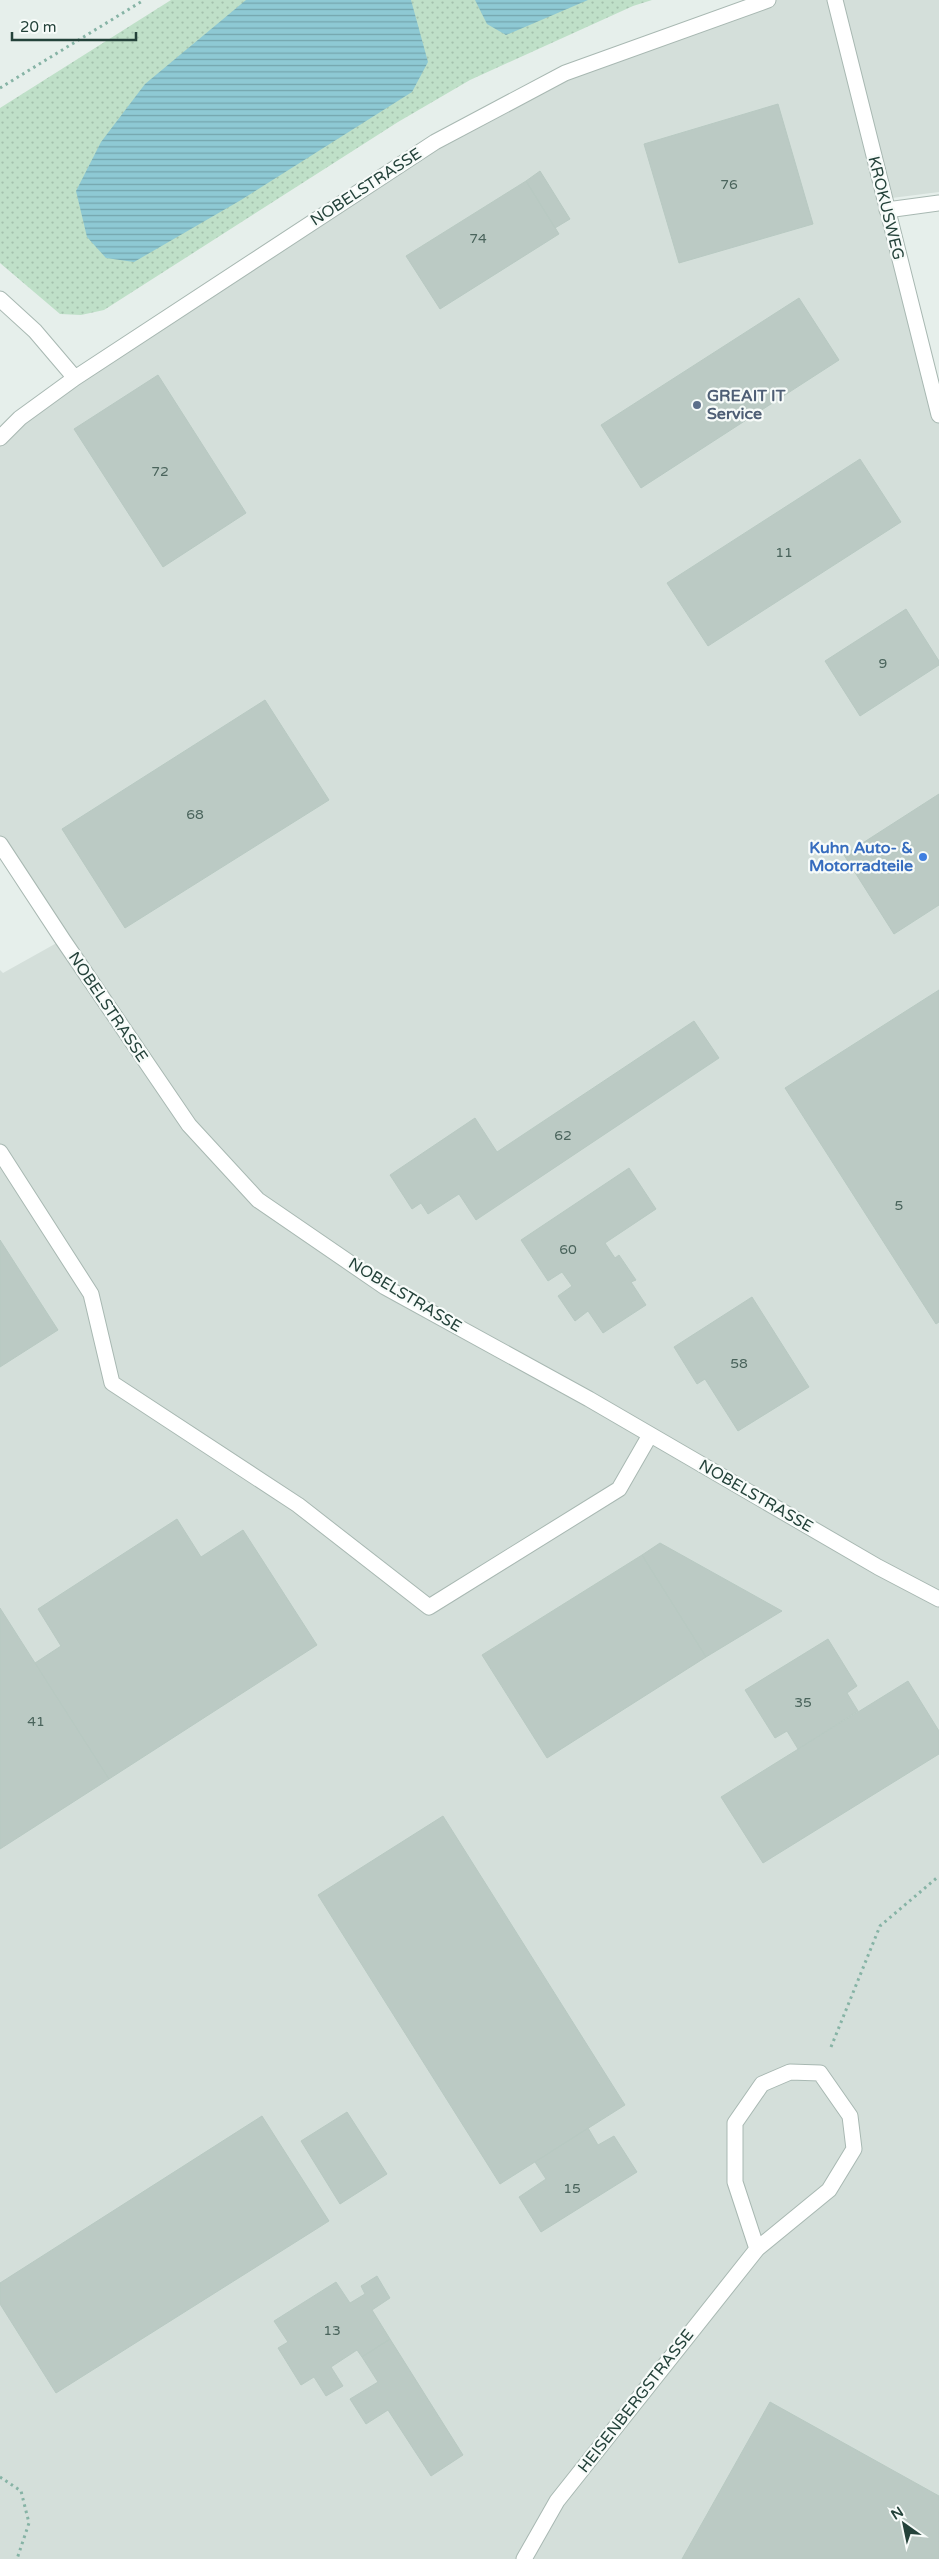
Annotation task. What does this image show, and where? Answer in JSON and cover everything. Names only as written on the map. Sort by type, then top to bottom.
[{"type":"street","name":"NOBELSTRASSE","points":[[0,438],[20,418],[74,378],[434,142],[566,73],[768,0]]},
{"type":"street","name":"KROKUSWEG","points":[[835,0],[939,415]]},
{"type":"street","points":[[887,210],[939,203]]},
{"type":"street","points":[[0,299],[35,331],[74,378]]},
{"type":"street","name":"NOBELSTRASSE","points":[[0,844],[62,940],[189,1125],[258,1200],[385,1286],[650,1435],[878,1567],[939,1599]]},
{"type":"street","points":[[0,1152],[91,1294],[112,1383],[298,1505],[429,1607],[619,1489],[650,1435]]},
{"type":"street","points":[[757,2249],[735,2182],[734,2122],[762,2084],[790,2072],[820,2073]]},
{"type":"street","name":"HEISENBERGSTRASSE","points":[[524,2559],[557,2501],[757,2249],[829,2190],[854,2149],[850,2116],[820,2073]]},
{"type":"path","points":[[0,88],[144,0]]},
{"type":"path","points":[[820,2073],[880,1926],[939,1876]]},
{"type":"path","points":[[0,2477],[21,2491],[29,2523],[17,2559]]},
{"type":"shaded area","points":[[768,0],[939,0],[939,192],[884,199],[939,415],[939,2559],[0,2559],[0,970],[3,973],[62,940],[0,844],[0,438],[20,418],[435,142],[565,73]]},
{"type":"green space","points":[[171,0],[652,0],[633,6],[470,80],[398,122],[104,310],[81,315],[60,314],[0,263],[0,108]]},
{"type":"water","points":[[246,0],[411,0],[428,62],[412,92],[241,200],[134,262],[106,258],[87,237],[76,191],[101,142],[145,84]]},
{"type":"water","points":[[475,0],[588,0],[506,35],[487,24]]},
{"type":"building","points":[[778,104],[813,224],[679,263],[644,144]]},
{"type":"building","points":[[540,171],[570,219],[555,228],[526,181]]},
{"type":"building","points":[[526,181],[559,234],[440,309],[406,256]]},
{"type":"building","points":[[799,298],[839,360],[641,488],[601,425]]},
{"type":"building","points":[[158,375],[246,513],[163,567],[74,429]]},
{"type":"building","points":[[860,459],[901,522],[708,646],[667,583]]},
{"type":"building","points":[[906,609],[939,661],[939,665],[860,716],[825,661]]},
{"type":"building","points":[[265,700],[329,800],[125,928],[62,829]]},
{"type":"building","points":[[939,794],[939,905],[894,934],[844,855]]},
{"type":"building","points":[[939,990],[939,1322],[936,1324],[785,1088]]},
{"type":"building","points":[[694,1021],[719,1058],[476,1220],[459,1194],[428,1214],[421,1203],[412,1209],[390,1175],[475,1118],[497,1152]]},
{"type":"building","points":[[629,1168],[656,1209],[605,1243],[615,1258],[619,1255],[636,1280],[631,1282],[646,1305],[603,1333],[588,1311],[575,1321],[558,1296],[572,1286],[562,1272],[548,1281],[521,1240]]},
{"type":"building","points":[[0,1240],[58,1330],[0,1367]]},
{"type":"building","points":[[752,1297],[809,1387],[738,1431],[705,1379],[697,1384],[674,1347]]},
{"type":"building","points":[[177,1519],[201,1557],[243,1530],[317,1645],[109,1779],[35,1663],[61,1646],[38,1609]]},
{"type":"building","points":[[660,1543],[782,1611],[706,1657],[642,1555]]},
{"type":"building","points":[[642,1555],[706,1657],[547,1758],[482,1655]]},
{"type":"building","points":[[0,1608],[109,1779],[0,1849]]},
{"type":"building","points":[[828,1639],[857,1686],[847,1693],[858,1711],[798,1749],[787,1731],[775,1738],[745,1690]]},
{"type":"building","points":[[908,1681],[939,1731],[939,1754],[763,1863],[721,1797]]},
{"type":"building","points":[[443,1816],[625,2105],[500,2184],[318,1895]]},
{"type":"building","points":[[347,2112],[387,2174],[340,2204],[301,2141]]},
{"type":"building","points":[[262,2116],[329,2221],[56,2393],[0,2304],[0,2283]]},
{"type":"building","points":[[588,2128],[598,2145],[614,2136],[637,2172],[541,2232],[519,2197],[546,2179],[535,2162]]},
{"type":"building","points":[[377,2276],[390,2298],[372,2310],[390,2339],[362,2357],[357,2350],[331,2367],[343,2386],[326,2396],[314,2377],[301,2385],[278,2348],[288,2342],[274,2321],[336,2282],[350,2303],[365,2294],[361,2286]]},
{"type":"building","points":[[390,2339],[463,2455],[431,2476],[388,2410],[366,2424],[350,2399],[378,2382],[362,2357]]},
{"type":"building","points":[[770,2402],[939,2496],[939,2559],[682,2559]]},
{"type":"place","name":"GREAIT IT Service","points":[[697,405]]},
{"type":"place","name":"Kuhn Auto- & Motorradteile","points":[[923,857]]}]
